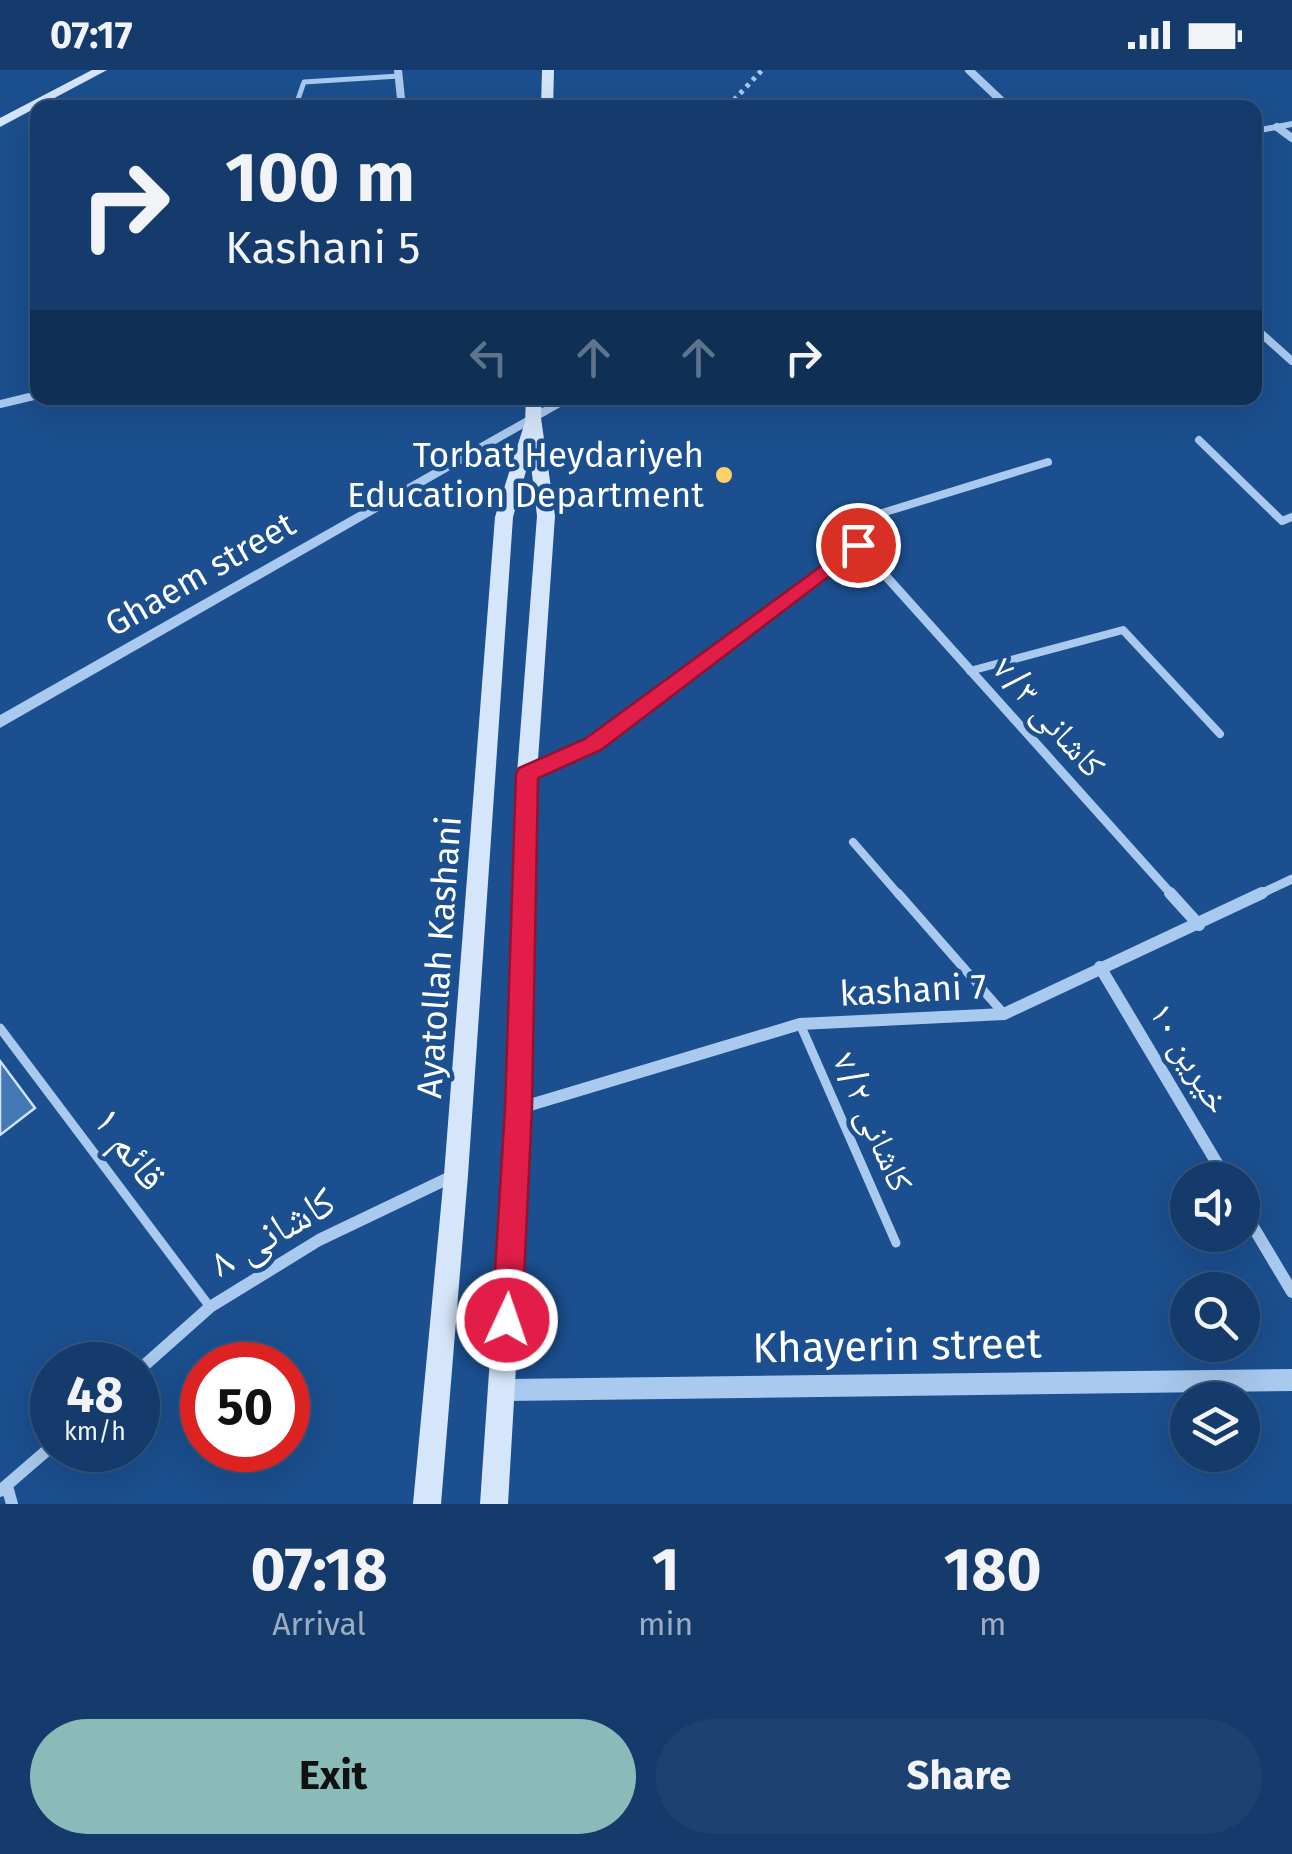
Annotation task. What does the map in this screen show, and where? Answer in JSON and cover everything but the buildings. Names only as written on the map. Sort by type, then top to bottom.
[{"type":"main road","points":[[42,100],[101,70]]},
{"type":"main road","points":[[547,100],[548,70]]},
{"type":"main road","points":[[4,119],[30,106]]},
{"type":"main road","points":[[494,1504],[519,1108],[527,774],[546,516],[534,408]]},
{"type":"main road","name":"Ayatollah Kashani","points":[[427,1504],[456,1175],[504,516],[534,408]]},
{"type":"street","points":[[968,70],[1000,100]]},
{"type":"street","points":[[398,73],[401,100]]},
{"type":"street","points":[[1262,130],[1292,124]]},
{"type":"street","points":[[1276,127],[1292,138]]},
{"type":"street","points":[[1262,334],[1292,360]]},
{"type":"street","points":[[0,404],[30,397]]},
{"type":"street","name":"Ghaem street","points":[[0,722],[534,408]]},
{"type":"street","points":[[527,774],[593,744],[858,545]]},
{"type":"street","name":"کاشانی ۷/۳","points":[[858,545],[1199,925]]},
{"type":"street","name":"kashani 7","points":[[519,1108],[800,1024],[1004,1014],[1292,879]]},
{"type":"street","name":"خیرین ۱۰","points":[[1100,968],[1216,1162]]},
{"type":"street","name":"کاشانی ۸","points":[[160,1351],[210,1307],[318,1240],[456,1175]]},
{"type":"street","points":[[1260,1238],[1292,1292]]},
{"type":"street","name":"Khayerin street","points":[[503,1390],[1292,1380]]},
{"type":"street","points":[[12,1504],[3,1488],[30,1465]]},
{"type":"lane","points":[[298,100],[304,82],[398,73]]},
{"type":"lane","points":[[1199,440],[1282,520],[1292,517]]},
{"type":"lane","points":[[858,545],[882,513],[1048,462]]},
{"type":"lane","points":[[970,671],[1123,630],[1220,734]]},
{"type":"lane","points":[[853,842],[1004,1014]]},
{"type":"lane","name":"کاشانی ۷/۲","points":[[800,1024],[896,1243]]},
{"type":"lane","name":"قائم ۱","points":[[0,1028],[210,1307]]},
{"type":"path","points":[[734,100],[762,70]]},
{"type":"place","name":"Torbat Heydariyeh Education Department","points":[[724,475]]},
{"type":"route","points":[[507,1320],[519,1108],[527,774],[593,744],[858,545]]}]
